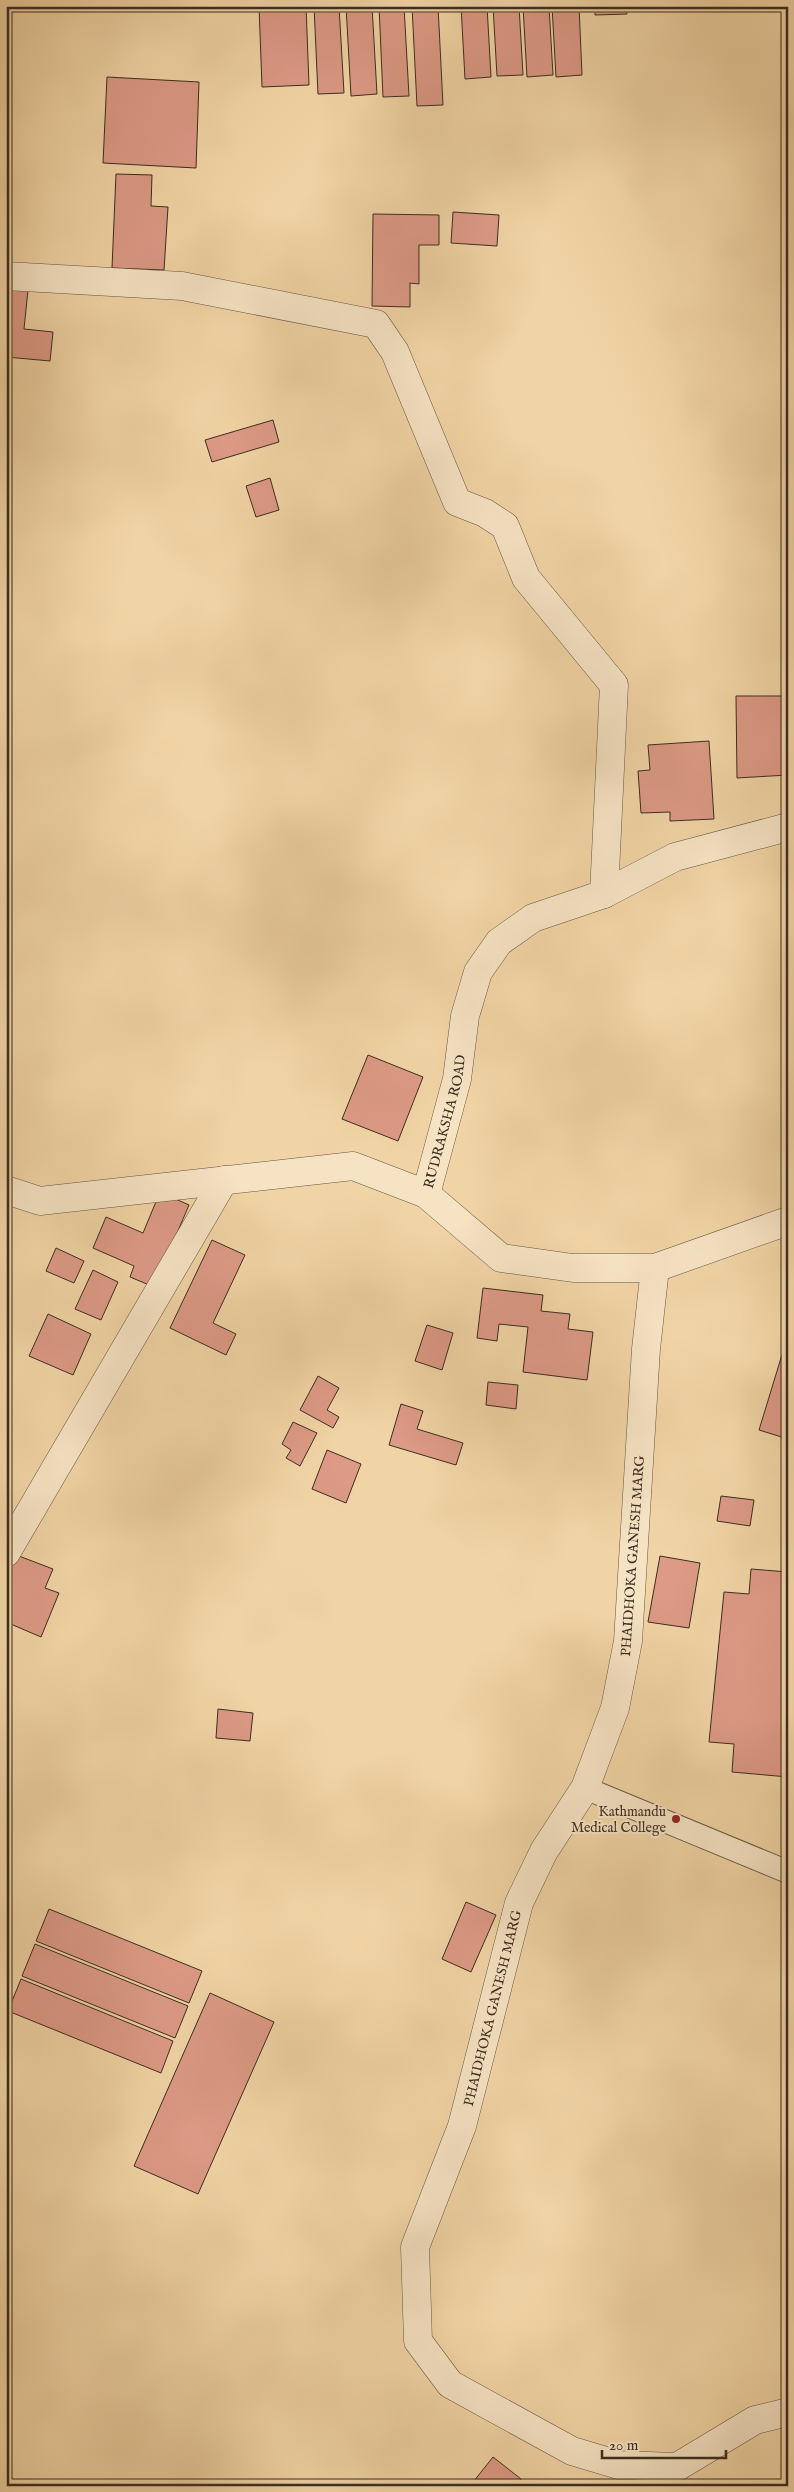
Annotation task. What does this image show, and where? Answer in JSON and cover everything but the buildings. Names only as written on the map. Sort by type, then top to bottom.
[{"type":"street","points":[[6,276],[182,286],[376,324],[395,352],[457,502],[485,513],[505,526],[526,578],[614,685],[604,894]]},
{"type":"street","name":"RUDRAKSHA ROAD","points":[[6,1190],[40,1201],[353,1166],[426,1194],[457,1079],[465,1016],[478,972],[499,942],[533,918],[604,894],[675,857],[788,827]]},
{"type":"street","points":[[6,1553],[224,1180]]},
{"type":"street","points":[[426,1194],[501,1258],[573,1268],[655,1268],[788,1221]]},
{"type":"street","name":"PHAIDHOKA GANESH MARG","points":[[655,1268],[646,1349],[628,1641],[615,1708],[585,1788],[544,1851],[519,1903],[462,2126],[415,2247],[418,2341],[450,2384],[572,2451],[619,2465],[677,2467],[755,2420],[788,2412]]},
{"type":"lane","points":[[585,1788],[788,1872]]},
{"type":"place","name":"Kathmandu Medical College","points":[[676,1819]]}]
